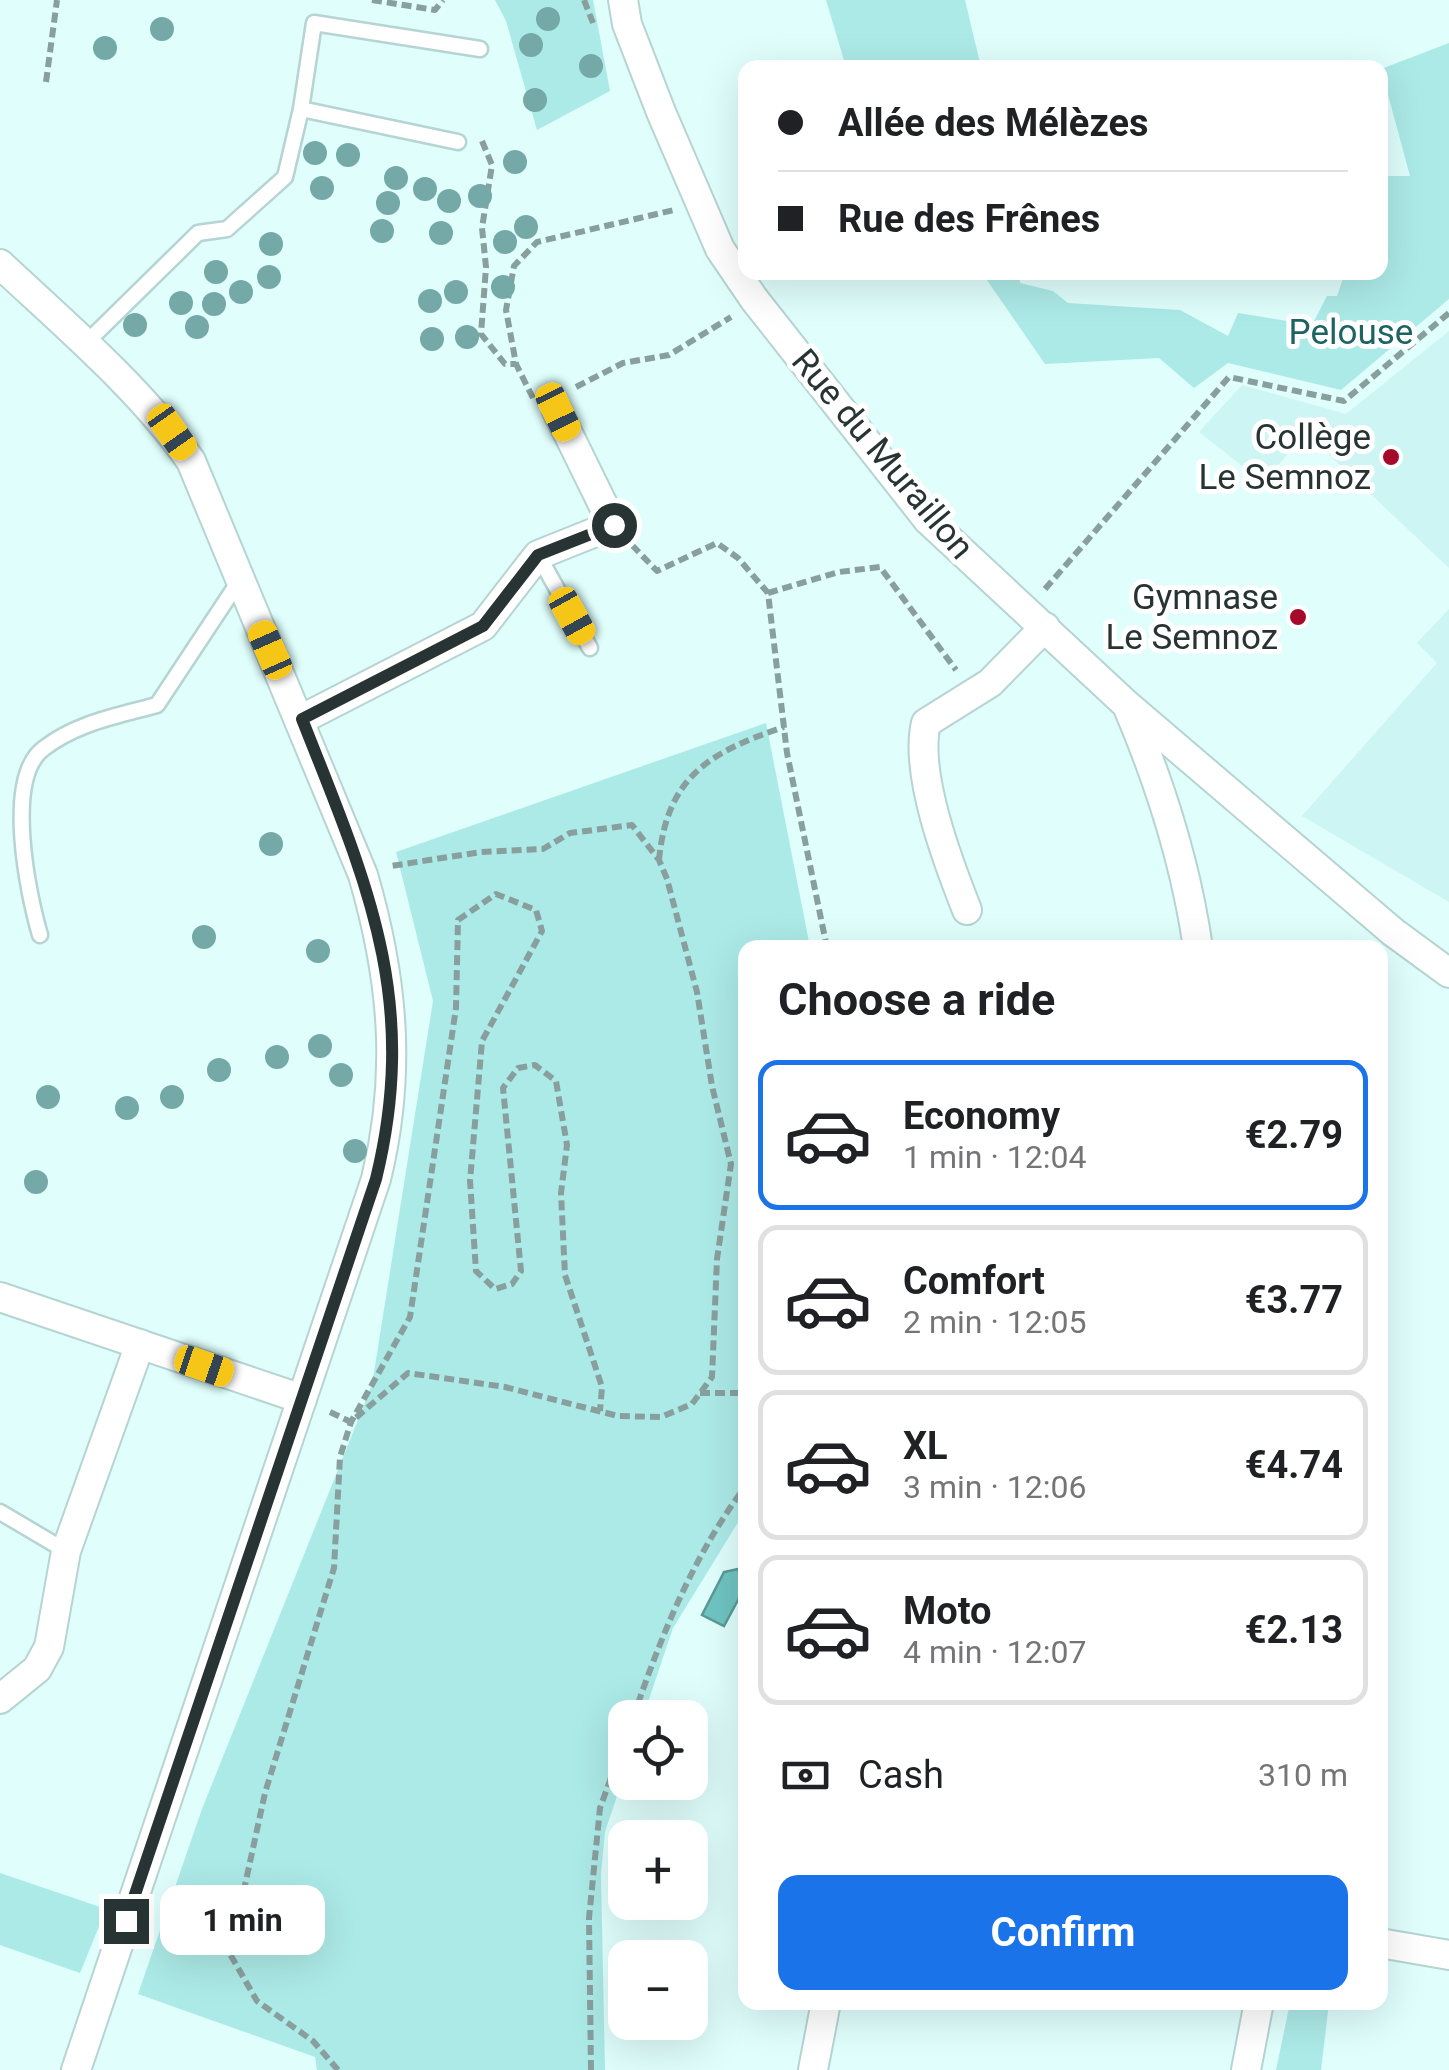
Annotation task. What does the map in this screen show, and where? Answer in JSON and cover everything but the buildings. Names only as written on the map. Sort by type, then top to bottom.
[{"type":"street","name":"Rue du Muraillon","points":[[623,0],[628,24],[700,204],[720,249],[738,275]]},
{"type":"street","points":[[0,264],[86,344],[172,432],[192,460],[363,874],[389,980],[394,1040],[391,1102],[376,1179],[76,2070]]},
{"type":"street","name":"Rue du Muraillon","points":[[741,280],[928,520],[1127,705],[1393,932],[1449,973]]},
{"type":"street","points":[[302,719],[483,626],[538,555],[614,525],[558,412]]},
{"type":"street","points":[[967,910],[949,865],[921,746],[926,723],[990,683],[1044,627]]},
{"type":"street","points":[[1127,705],[1176,837],[1196,940]]},
{"type":"street","points":[[0,1297],[302,1399]]},
{"type":"street","points":[[0,1699],[37,1669],[49,1647],[66,1552],[140,1344]]},
{"type":"street","points":[[1388,1944],[1449,1955]]},
{"type":"street","points":[[812,2070],[824,2010]]},
{"type":"street","points":[[1246,2070],[1257,2010]]},
{"type":"lane","points":[[86,344],[198,233],[227,229],[284,177],[302,109],[314,23],[480,49]]},
{"type":"lane","points":[[302,109],[458,142]]},
{"type":"lane","points":[[538,555],[590,648]]},
{"type":"lane","points":[[40,935],[30,899],[20,803],[38,752],[82,725],[157,705],[239,580]]},
{"type":"lane","points":[[0,1512],[66,1552]]},
{"type":"path","points":[[46,82],[57,0]]},
{"type":"path","points":[[372,0],[435,10],[443,0]]},
{"type":"path","points":[[480,135],[492,165],[482,228],[486,267],[481,334],[505,364],[516,364]]},
{"type":"path","points":[[700,204],[537,242],[514,266],[506,310],[516,364],[540,410],[558,412],[574,388],[623,363],[669,355],[713,332],[740,310]]},
{"type":"path","points":[[1018,604],[1040,594],[1229,377],[1344,401],[1449,313]]},
{"type":"path","points":[[614,525],[657,571],[717,544],[738,558],[768,593],[787,753],[825,940]]},
{"type":"path","points":[[768,593],[835,577],[839,572],[880,567],[973,693]]},
{"type":"path","points":[[659,860],[662,830],[691,772],[733,744],[784,727]]},
{"type":"path","points":[[351,1422],[408,1373],[505,1387],[600,1411],[660,1417],[692,1404],[712,1378],[717,1259],[731,1164],[712,1086],[697,992],[659,860],[632,825],[570,833],[543,850],[411,860],[363,874]]},
{"type":"path","points":[[338,2070],[314,2041],[257,2001],[230,1954],[265,1793],[334,1568],[340,1456],[351,1422],[410,1318],[456,1008],[458,920],[496,894],[536,910],[542,931],[482,1041],[470,1181],[476,1271],[494,1289],[512,1284],[521,1271],[503,1088],[518,1068],[535,1066],[556,1081],[567,1146],[561,1193],[564,1275],[602,1387],[600,1411]]},
{"type":"path","points":[[700,1393],[738,1392]]},
{"type":"path","points":[[302,1399],[351,1422]]},
{"type":"path","points":[[639,1700],[657,1649],[711,1532],[738,1496]]},
{"type":"path","points":[[592,2070],[589,1918],[600,1808],[608,1786]]},
{"type":"shaded area","name":"Collège Le Semnoz","points":[[1449,331],[1449,568],[1306,433],[1263,482],[1199,432],[1242,385],[1346,414]]},
{"type":"shaded area","points":[[1449,609],[1449,902],[1302,816],[1437,663],[1417,643]]},
{"type":"shaded area","points":[[738,1569],[738,1600],[724,1626],[702,1615],[724,1572]]},
{"type":"green space","points":[[495,0],[593,0],[610,91],[537,130],[506,21]]},
{"type":"green space","points":[[826,0],[965,0],[979,60],[844,60]]},
{"type":"green space","name":"Pelouse","points":[[1449,43],[1449,299],[1341,390],[1228,363],[1194,388],[1159,358],[1045,364],[987,280],[1020,280],[1053,291],[1068,303],[1180,310],[1228,336],[1238,313],[1312,325],[1327,296],[1337,296],[1343,280],[1388,280],[1388,176],[1410,176],[1388,95],[1388,66]]},
{"type":"green space","points":[[766,723],[809,940],[738,940],[738,1522],[673,1628],[649,1700],[608,1700],[608,1800],[616,1800],[605,1832],[601,1874],[605,2070],[317,2070],[315,2057],[138,1994],[202,1809],[372,1385],[433,1001],[396,852]]},
{"type":"green space","points":[[0,1873],[106,1909],[80,1973],[0,1945]]},
{"type":"green space","points":[[1289,2010],[1328,2010],[1321,2070],[1276,2070]]},
{"type":"place","name":"Collège Le Semnoz","points":[[1391,457]]},
{"type":"place","name":"Gymnase Le Semnoz","points":[[1298,617]]},
{"type":"route","points":[[126,1921],[385,1143],[394,1022],[382,938],[363,874],[302,719],[483,626],[538,555],[614,525]]}]
